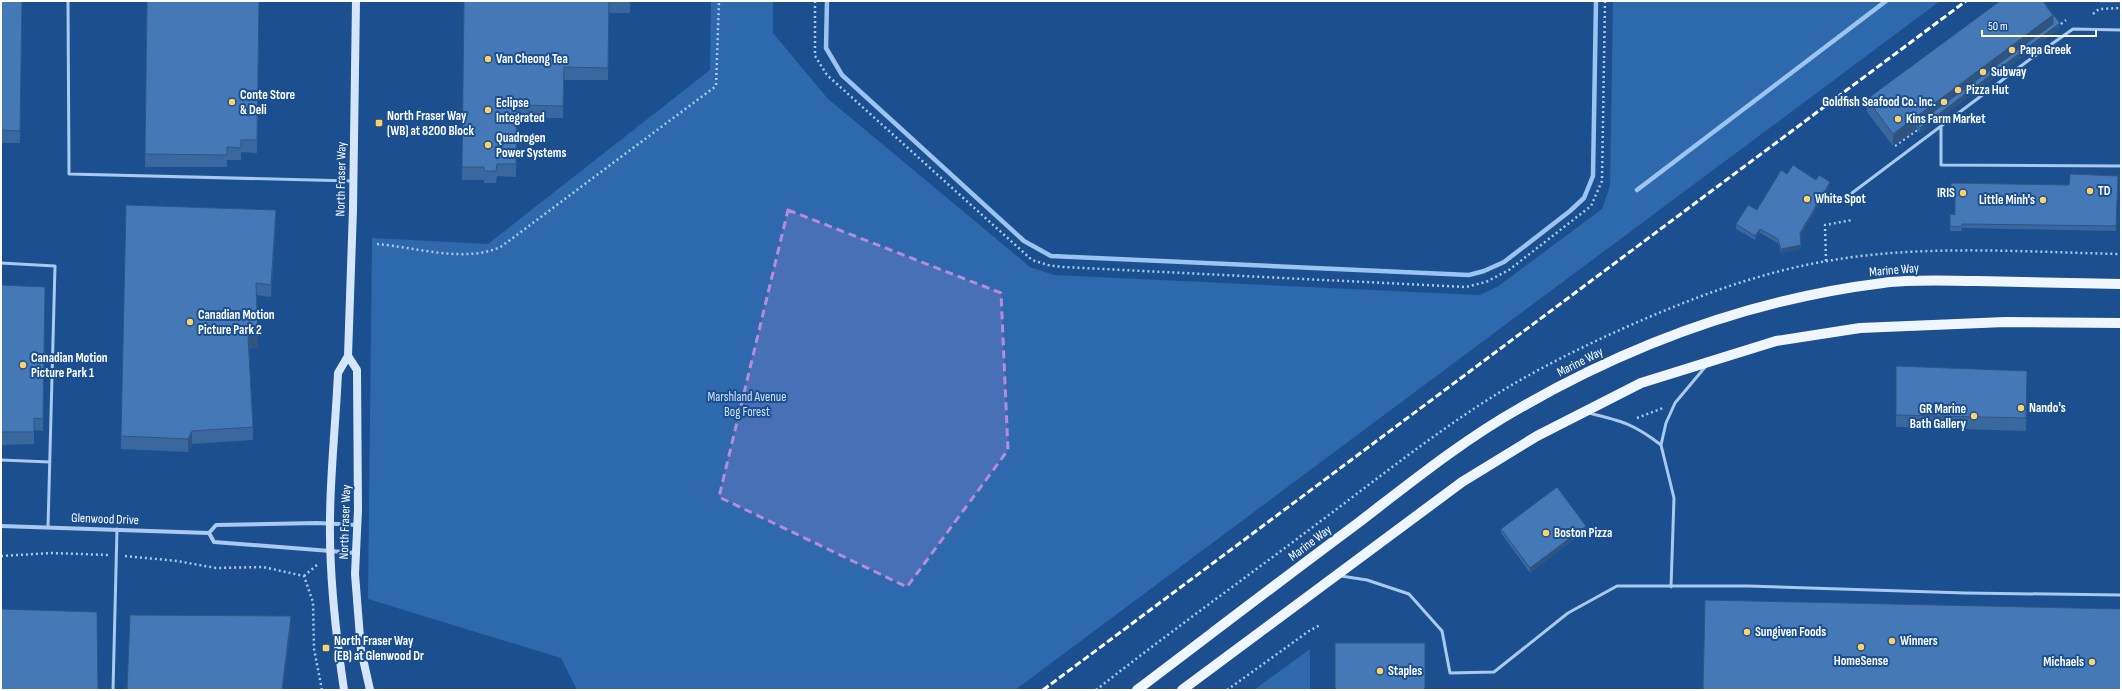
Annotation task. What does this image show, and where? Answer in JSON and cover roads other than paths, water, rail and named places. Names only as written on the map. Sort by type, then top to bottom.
[{"type":"main road","name":"Marine Way","points":[[1137,690],[1456,450],[1518,409],[1590,370],[1644,346],[1707,321],[1737,313],[1827,292],[1885,282],[1928,280],[2121,284]]},
{"type":"main road","points":[[1182,690],[1462,482],[1519,447],[1641,382],[1776,341],[1860,328],[2005,322],[2121,323]]},
{"type":"street","name":"North Fraser Way","points":[[344,690],[335,624],[331,524],[338,373],[348,356],[356,1]]},
{"type":"street","name":"North Fraser Way","points":[[348,356],[357,370],[358,525],[355,574],[361,650],[370,690]]},
{"type":"street","name":"Glenwood Drive","points":[[1,526],[209,533],[216,525],[358,525]]},
{"type":"street","points":[[209,533],[214,542],[356,553]]},
{"type":"lane","points":[[68,1],[69,174],[352,181]]},
{"type":"lane","points":[[1852,194],[2029,60],[2074,29],[2121,30]]},
{"type":"lane","points":[[1941,127],[1941,165],[2121,166]]},
{"type":"lane","points":[[1,263],[55,266],[48,527]]},
{"type":"lane","points":[[1671,587],[1674,498],[1661,445],[1666,423],[1675,403],[1711,360]]},
{"type":"lane","points":[[1583,412],[1627,423],[1645,432],[1661,445]]},
{"type":"lane","points":[[1,460],[50,462]]},
{"type":"lane","points":[[113,690],[117,529]]},
{"type":"lane","points":[[1336,575],[1367,580],[1408,594],[1442,631],[1450,673],[1494,672],[1568,613],[1617,586],[1748,586],[1965,593],[2121,595]]},
{"type":"waterway","points":[[827,1],[826,48],[842,75],[1024,241],[1051,256],[1469,275],[1484,271],[1504,262],[1570,211],[1584,198],[1593,176],[1596,1]]},
{"type":"waterway","points":[[1637,190],[1886,1]]},
{"type":"railway","points":[[1043,690],[1966,1]]},
{"type":"place","name":"Papa Greek","points":[[2012,50]]},
{"type":"place","name":"Van Cheong Tea","points":[[488,59]]},
{"type":"place","name":"Subway","points":[[1983,72]]},
{"type":"place","name":"Pizza Hut","points":[[1958,90]]},
{"type":"place","name":"Conte Store & Deli","points":[[232,102]]},
{"type":"place","name":"Goldfish Seafood Co. Inc.","points":[[1944,102]]},
{"type":"place","name":"Eclipse Integrated","points":[[488,110]]},
{"type":"place","name":"Kins Farm Market","points":[[1898,119]]},
{"type":"place","name":"North Fraser Way (WB) at 8200 Block","points":[[379,123]]},
{"type":"place","name":"Quadrogen Power Systems","points":[[488,145]]},
{"type":"place","name":"TD","points":[[2090,191]]},
{"type":"place","name":"IRIS","points":[[1963,193]]},
{"type":"place","name":"White Spot","points":[[1807,199]]},
{"type":"place","name":"Little Minh's","points":[[2043,200]]},
{"type":"place","name":"Canadian Motion Picture Park 2","points":[[190,322]]},
{"type":"place","name":"Canadian Motion Picture Park 1","points":[[23,365]]},
{"type":"place","name":"Nando's","points":[[2021,408]]},
{"type":"place","name":"GR Marine Bath Gallery","points":[[1974,416]]},
{"type":"place","name":"Boston Pizza","points":[[1546,533]]},
{"type":"place","name":"Sungiven Foods","points":[[1747,632]]},
{"type":"place","name":"Winners","points":[[1892,641]]},
{"type":"place","name":"HomeSense","points":[[1861,647]]},
{"type":"place","name":"North Fraser Way (EB) at Glenwood Dr","points":[[326,648]]},
{"type":"place","name":"Michaels","points":[[2092,662]]},
{"type":"place","name":"Staples","points":[[1380,671]]},
{"type":"park label","name":"Marshland Avenue Bog Forest","points":[[747,404]]}]
